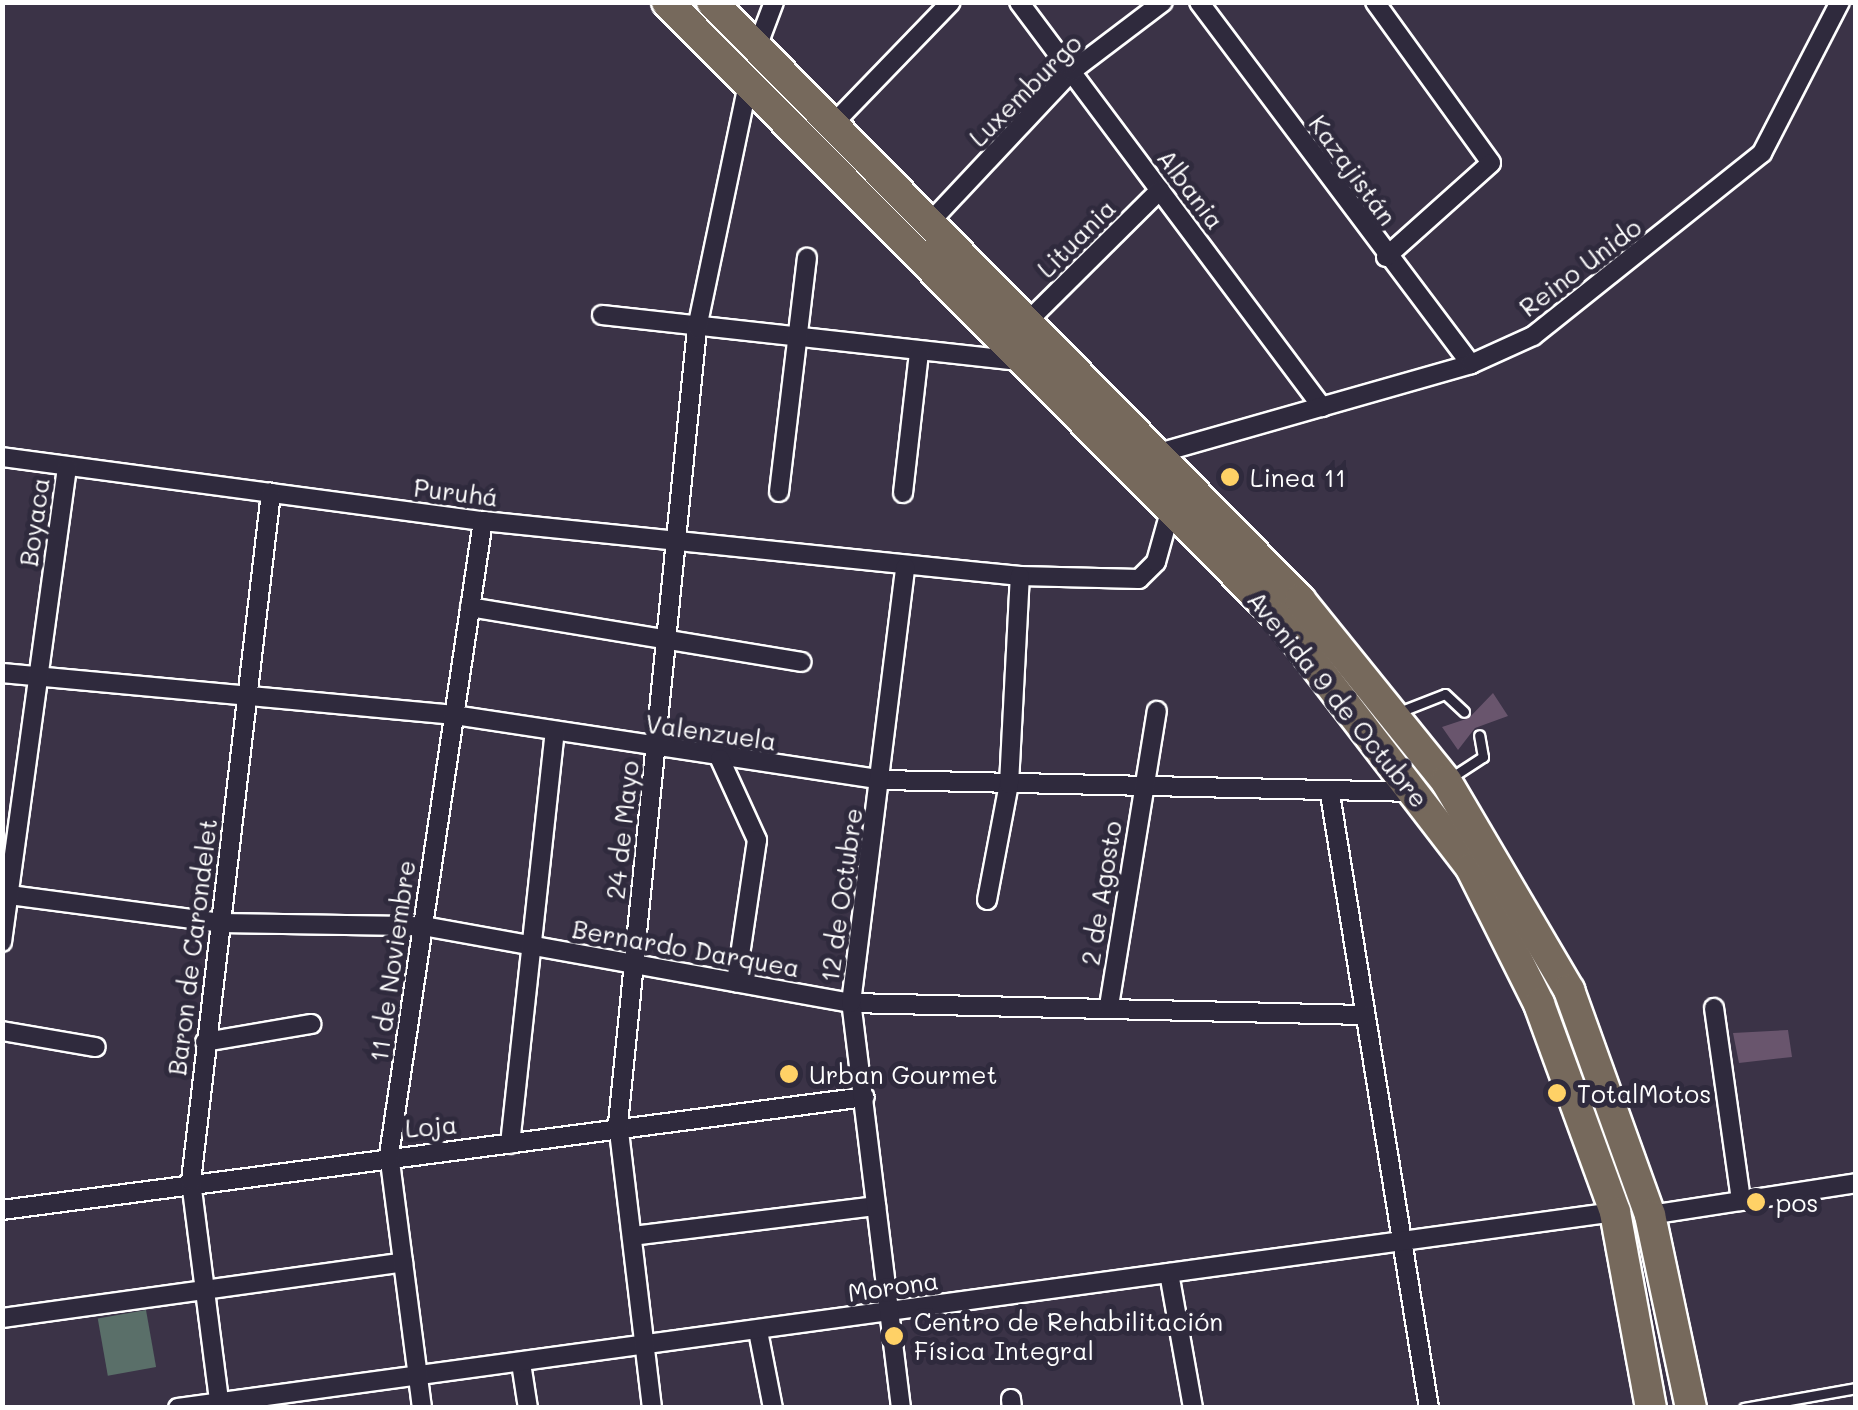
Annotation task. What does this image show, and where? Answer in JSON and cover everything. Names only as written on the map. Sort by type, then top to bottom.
[{"type":"main road","name":"Avenida 9 de Octubre","points":[[667,2],[1026,362],[1300,600],[1446,781],[1569,990],[1650,1215],[1691,1408]]},
{"type":"main road","name":"Avenida 9 de Octubre","points":[[712,2],[1028,321],[1142,461],[1170,512],[1278,617],[1471,868],[1538,1004],[1615,1212],[1652,1408]]},
{"type":"street","points":[[757,47],[774,2]]},
{"type":"street","points":[[834,124],[951,2]]},
{"type":"street","name":"Albania","points":[[1018,2],[1322,407]]},
{"type":"street","name":"Luxemburgo","points":[[931,222],[1072,71],[1162,2]]},
{"type":"street","name":"Kazajistán","points":[[1199,2],[1386,257],[1471,364]]},
{"type":"street","points":[[1375,2],[1491,163],[1386,257]]},
{"type":"street","name":"Reino Unido","points":[[1142,461],[1471,364],[1534,336],[1746,171],[1840,2]]},
{"type":"street","name":"24 de Mayo","points":[[652,1408],[618,1124],[698,328],[748,83]]},
{"type":"street","name":"Lituania","points":[[1028,321],[1160,190]]},
{"type":"street","points":[[779,492],[806,258]]},
{"type":"street","points":[[602,315],[1026,362]]},
{"type":"street","points":[[903,492],[919,352]]},
{"type":"street","name":"Puruhá","points":[[2,457],[483,522],[1020,576],[1139,579],[1156,562],[1170,512]]},
{"type":"street","name":"Boyaca","points":[[2,942],[68,466]]},
{"type":"street","name":"Baron de Carondelet","points":[[220,1405],[191,1181],[270,493]]},
{"type":"street","name":"11 de Noviembre","points":[[422,1408],[388,1154],[483,522]]},
{"type":"street","name":"12 de Octubre","points":[[902,1408],[851,1003],[883,780],[905,567]]},
{"type":"street","points":[[986,900],[1009,784],[1020,576]]},
{"type":"street","points":[[470,607],[801,662]]},
{"type":"street","name":"Valenzuela","points":[[2,673],[454,715],[654,750],[883,780],[1330,794],[1416,792]]},
{"type":"street","name":"2 de Agosto","points":[[1108,1006],[1157,711]]},
{"type":"street","points":[[510,1144],[528,945],[555,733]]},
{"type":"street","points":[[720,759],[757,840],[736,982]]},
{"type":"street","points":[[1330,794],[1429,1408]]},
{"type":"street","name":"Bernardo Darquea","points":[[6,894],[221,923],[423,926],[851,1003],[1108,1006],[1364,1015]]},
{"type":"street","points":[[1714,1008],[1741,1201]]},
{"type":"street","points":[[205,1042],[311,1024]]},
{"type":"street","points":[[2,1031],[96,1046]]},
{"type":"street","name":"Loja","points":[[2,1210],[388,1154],[510,1144],[618,1124],[865,1097]]},
{"type":"street","points":[[1650,1215],[1856,1183]]},
{"type":"street","points":[[632,1236],[876,1206]]},
{"type":"street","name":"Morona","points":[[178,1408],[316,1398],[418,1375],[645,1349],[892,1310],[1404,1244],[1615,1212]]},
{"type":"street","points":[[2,1318],[403,1262]]},
{"type":"street","points":[[1169,1273],[1193,1408]]},
{"type":"street","points":[[758,1331],[772,1408]]},
{"type":"street","points":[[521,1363],[528,1408]]},
{"type":"lane","points":[[1394,715],[1431,695],[1464,712]]},
{"type":"lane","points":[[1446,781],[1483,756],[1479,735]]},
{"type":"lane","points":[[1744,1408],[1856,1388]]},
{"type":"green space","points":[[146,1310],[156,1367],[108,1376],[98,1319]]},
{"type":"building","points":[[1493,693],[1508,716],[1475,728],[1458,750],[1442,727],[1469,718]]},
{"type":"building","points":[[1788,1030],[1792,1057],[1739,1063],[1733,1033]]},
{"type":"place","name":"Linea 11","points":[[1230,477]]},
{"type":"place","name":"Urban Gourmet","points":[[789,1074]]},
{"type":"place","name":"TotalMotos","points":[[1557,1093]]},
{"type":"place","name":"pos","points":[[1756,1202]]},
{"type":"place","name":"Centro de Rehabilitación Física Integral","points":[[894,1336]]}]
